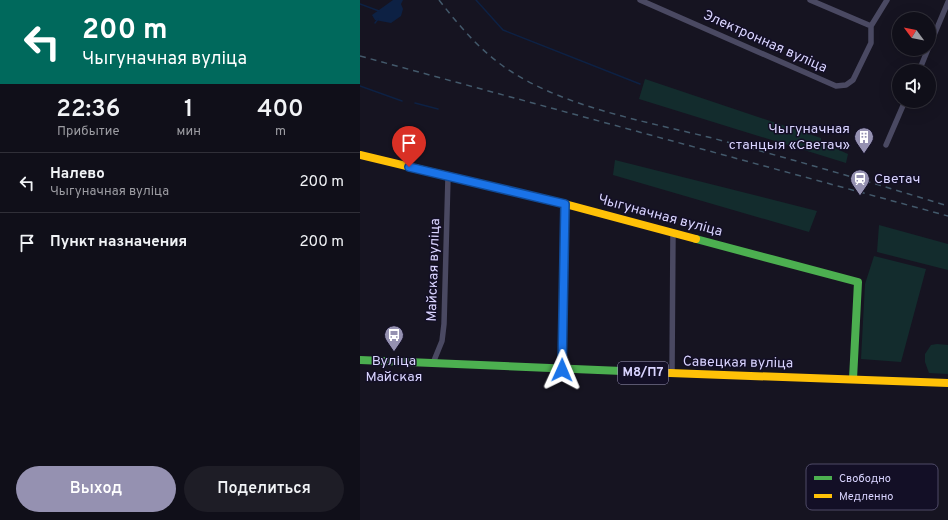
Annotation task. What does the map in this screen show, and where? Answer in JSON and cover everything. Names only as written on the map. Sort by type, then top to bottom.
[{"type":"street","name":"Электронная вуліца","points":[[640,0],[836,86],[846,85],[853,80],[871,43],[871,26]]},
{"type":"street","points":[[810,0],[871,26],[887,0]]},
{"type":"street","points":[[936,31],[948,2]]},
{"type":"street","points":[[886,145],[902,108]]},
{"type":"street","name":"Чыгуначная вуліца","points":[[360,155],[565,204],[858,282],[853,379]]},
{"type":"street","name":"Майская вуліца","points":[[433,363],[442,341],[444,324],[448,177]]},
{"type":"street","points":[[562,370],[565,204]]},
{"type":"street","points":[[672,374],[673,232]]},
{"type":"street","name":"Савецкая вуліца","points":[[360,360],[562,370],[948,383]]},
{"type":"green space","points":[[645,79],[821,138],[821,142],[848,154],[846,163],[639,99]]},
{"type":"green space","points":[[615,160],[817,211],[809,232],[613,175]]},
{"type":"green space","points":[[879,225],[948,244],[948,270],[877,252]]},
{"type":"green space","points":[[874,256],[926,269],[901,362],[861,359],[865,284]]},
{"type":"green space","points":[[931,345],[948,345],[948,374],[929,373],[925,362],[925,354]]},
{"type":"water","points":[[393,0],[403,0],[401,4],[403,9],[401,16],[391,23],[375,20],[372,15]]},
{"type":"waterway","points":[[476,0],[503,30],[640,84]]},
{"type":"waterway","points":[[360,4],[379,11]]},
{"type":"waterway","points":[[375,23],[378,19]]},
{"type":"waterway","points":[[360,86],[402,101]]},
{"type":"waterway","points":[[415,103],[438,109]]},
{"type":"railway","points":[[439,0],[464,30],[501,65],[534,85],[558,95],[635,120],[772,154],[948,206]]},
{"type":"railway","points":[[360,56],[948,216]]},
{"type":"traffic: fast","points":[[696,239],[858,282],[853,379]]},
{"type":"traffic: fast","points":[[360,360],[670,373]]},
{"type":"traffic: slow","points":[[360,155],[565,204],[696,239]]},
{"type":"traffic: slow","points":[[670,373],[948,383]]},
{"type":"place","name":"Чыгуначная станцыя «Светач»","points":[[864,154]]},
{"type":"place","name":"Светач","points":[[860,196]]},
{"type":"place","name":"Вуліца Майская","points":[[394,352]]},
{"type":"route","points":[[409,167],[565,204],[562,370]]}]
